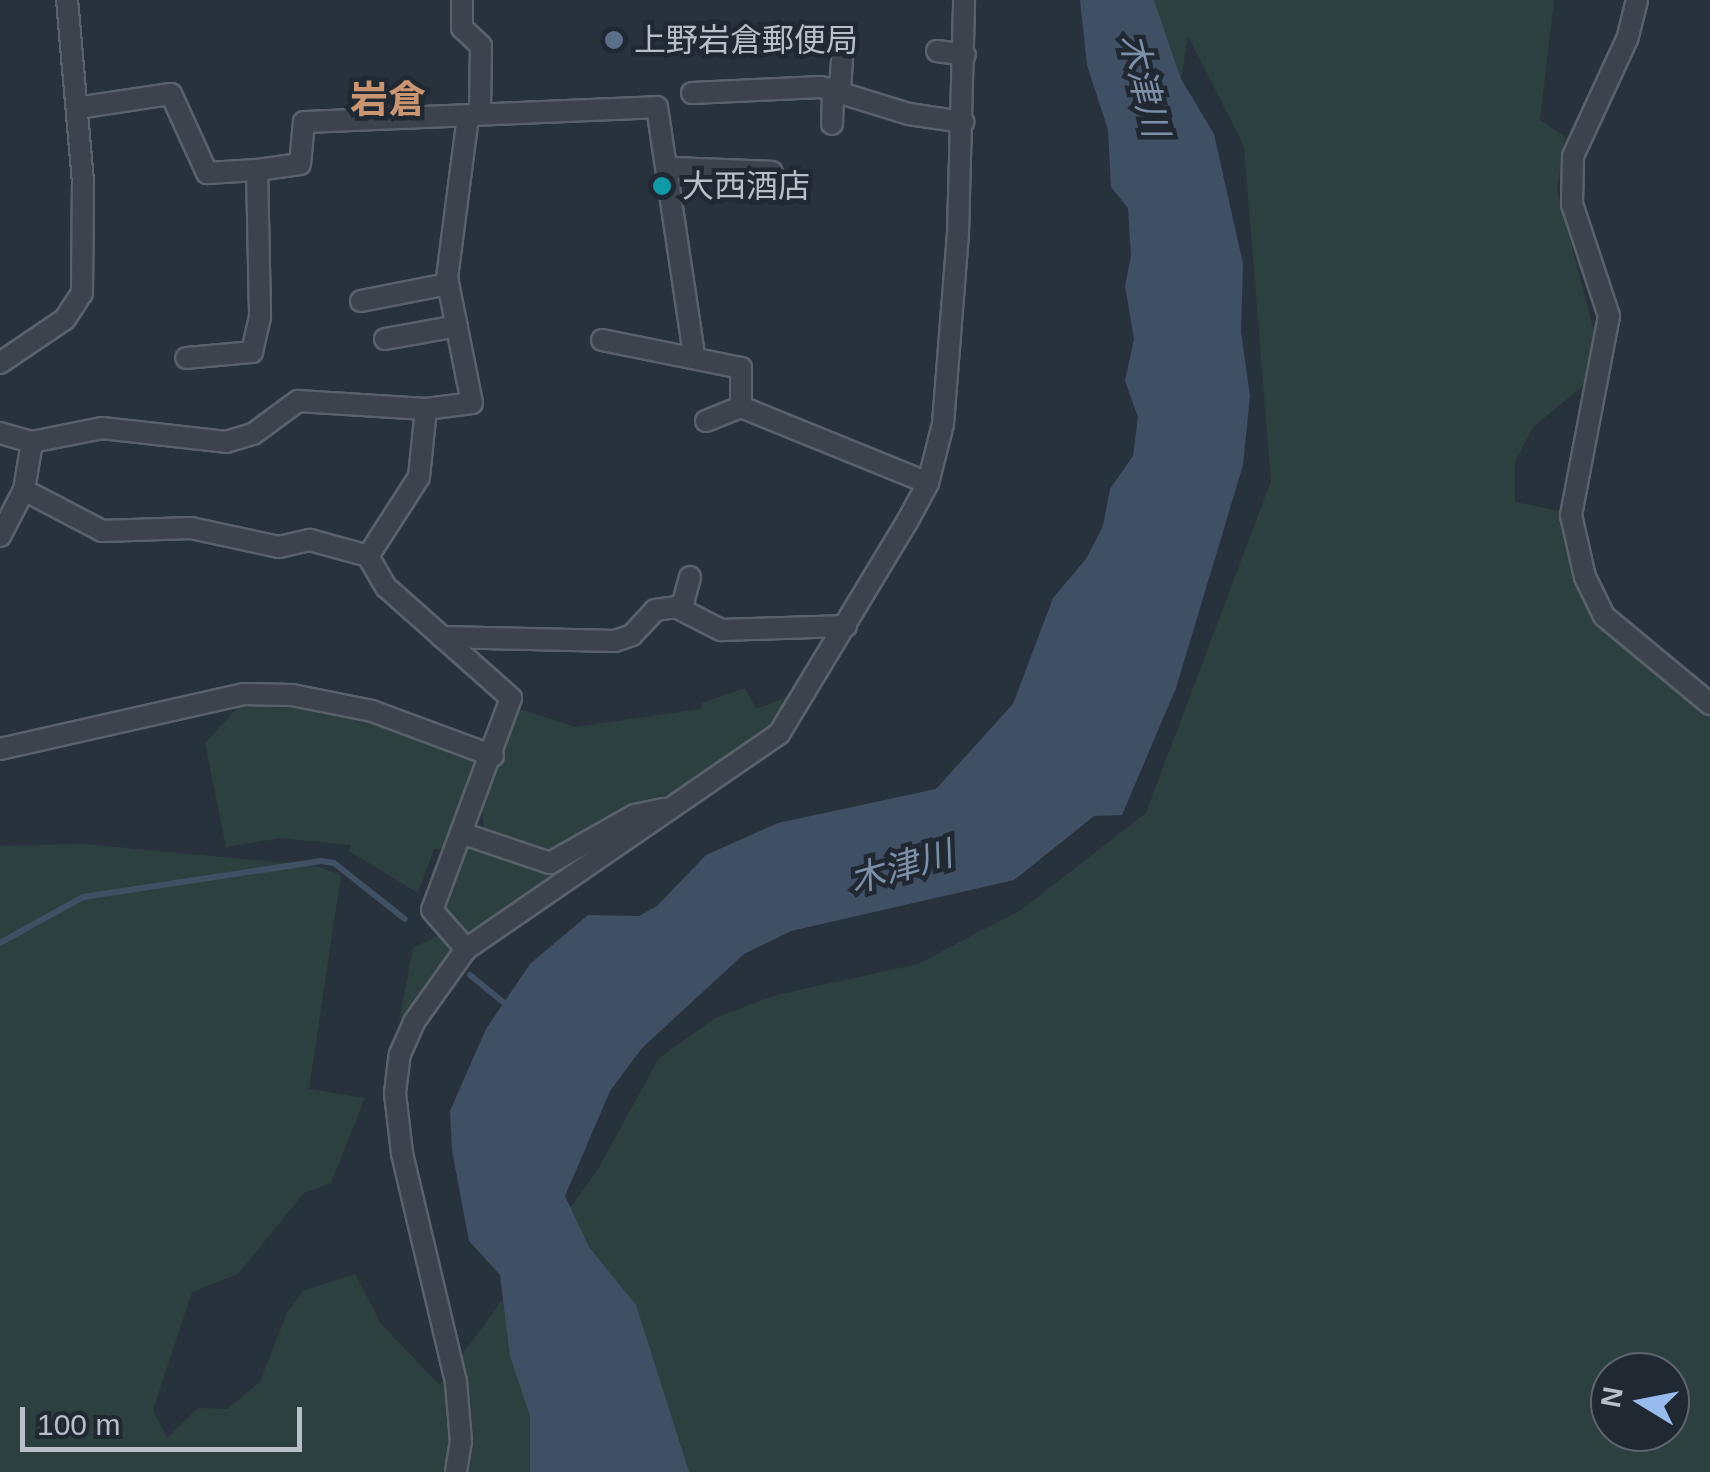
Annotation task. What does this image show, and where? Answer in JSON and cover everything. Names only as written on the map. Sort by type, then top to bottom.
[{"type":"street","points":[[0,362],[65,319],[82,292],[77,108],[67,0]]},
{"type":"street","points":[[0,432],[32,442],[102,428],[226,442],[253,434],[298,401],[426,409],[472,403],[448,284],[449,224],[474,114],[482,46],[462,28],[462,0]]},
{"type":"street","points":[[456,1472],[461,1442],[456,1382],[402,1153],[395,1093],[407,1036],[466,949],[778,734],[846,626],[928,482],[943,424],[963,122],[964,0]]},
{"type":"street","points":[[1637,0],[1573,156],[1572,204],[1608,316],[1570,515],[1584,577],[1604,616],[1710,704]]},
{"type":"street","points":[[937,51],[965,55]]},
{"type":"street","points":[[832,124],[842,58]]},
{"type":"street","points":[[692,94],[836,89],[908,114],[963,122]]},
{"type":"street","points":[[77,108],[171,94],[208,173],[300,164],[304,122],[658,107],[670,168],[694,355]]},
{"type":"street","points":[[670,168],[772,172]]},
{"type":"street","points":[[186,358],[245,358],[252,352],[260,317],[257,170]]},
{"type":"street","points":[[361,301],[448,284]]},
{"type":"street","points":[[385,339],[457,326]]},
{"type":"street","points":[[602,340],[694,355],[741,368],[741,407]]},
{"type":"street","points":[[706,421],[741,407],[928,482]]},
{"type":"street","points":[[368,556],[418,477],[426,409]]},
{"type":"street","points":[[0,536],[24,490],[32,442]]},
{"type":"street","points":[[24,490],[102,530],[191,528],[279,547],[310,540],[368,556],[386,587],[510,698],[494,756],[461,833],[432,917],[466,949]]},
{"type":"street","points":[[682,607],[690,578]]},
{"type":"street","points":[[442,637],[614,641],[632,635],[655,610],[682,607],[722,630],[846,626]]},
{"type":"street","points":[[0,749],[244,694],[292,695],[372,711],[494,756]]},
{"type":"street","points":[[461,833],[550,863],[634,815],[671,808]]},
{"type":"shaded area","points":[[1154,0],[1554,0],[1540,120],[1565,137],[1557,190],[1594,332],[1583,386],[1533,427],[1515,462],[1515,502],[1559,511],[1566,552],[1600,628],[1710,717],[1710,1472],[0,1472],[0,846],[84,844],[316,866],[341,875],[309,1089],[365,1098],[331,1183],[304,1193],[238,1274],[192,1292],[153,1410],[167,1438],[198,1408],[227,1409],[260,1382],[287,1313],[303,1291],[355,1274],[381,1324],[440,1385],[597,1171],[659,1058],[715,1018],[776,995],[918,964],[1021,910],[1146,813],[1271,481],[1244,146],[1188,36],[1181,79]]},
{"type":"shaded area","points":[[745,688],[756,709],[795,694],[776,725],[696,786],[630,805],[550,856],[484,833],[482,804],[520,709],[575,727],[701,709],[702,703]]},
{"type":"shaded area","points":[[269,699],[347,713],[466,755],[475,765],[444,850],[434,849],[418,893],[349,851],[351,845],[281,838],[226,847],[205,743],[242,703]]},
{"type":"shaded area","points":[[471,845],[542,873],[578,862],[467,935],[441,915],[461,850]]},
{"type":"shaded area","points":[[441,934],[452,954],[399,1021],[413,948]]},
{"type":"water","name":"木津川","points":[[1080,0],[1154,0],[1181,79],[1214,134],[1243,264],[1241,332],[1250,396],[1243,465],[1176,688],[1122,815],[1094,816],[1014,880],[791,931],[744,954],[642,1048],[610,1091],[565,1196],[589,1247],[636,1305],[689,1472],[530,1472],[530,1416],[510,1356],[500,1275],[469,1241],[452,1150],[450,1111],[486,1029],[530,964],[588,915],[639,916],[657,906],[706,855],[778,823],[936,789],[1013,704],[1053,598],[1086,559],[1103,526],[1110,489],[1133,456],[1138,417],[1125,381],[1134,339],[1125,286],[1131,256],[1128,208],[1111,187],[1108,130],[1087,65]]},
{"type":"waterway","points":[[0,943],[83,897],[321,861],[334,863],[405,919]]},
{"type":"waterway","points":[[470,975],[508,1006]]},
{"type":"place","name":"上野岩倉郵便局","points":[[614,40]]},
{"type":"place","name":"大西酒店","points":[[662,186]]},
{"type":"district","name":"岩倉","points":[[388,101]]}]
